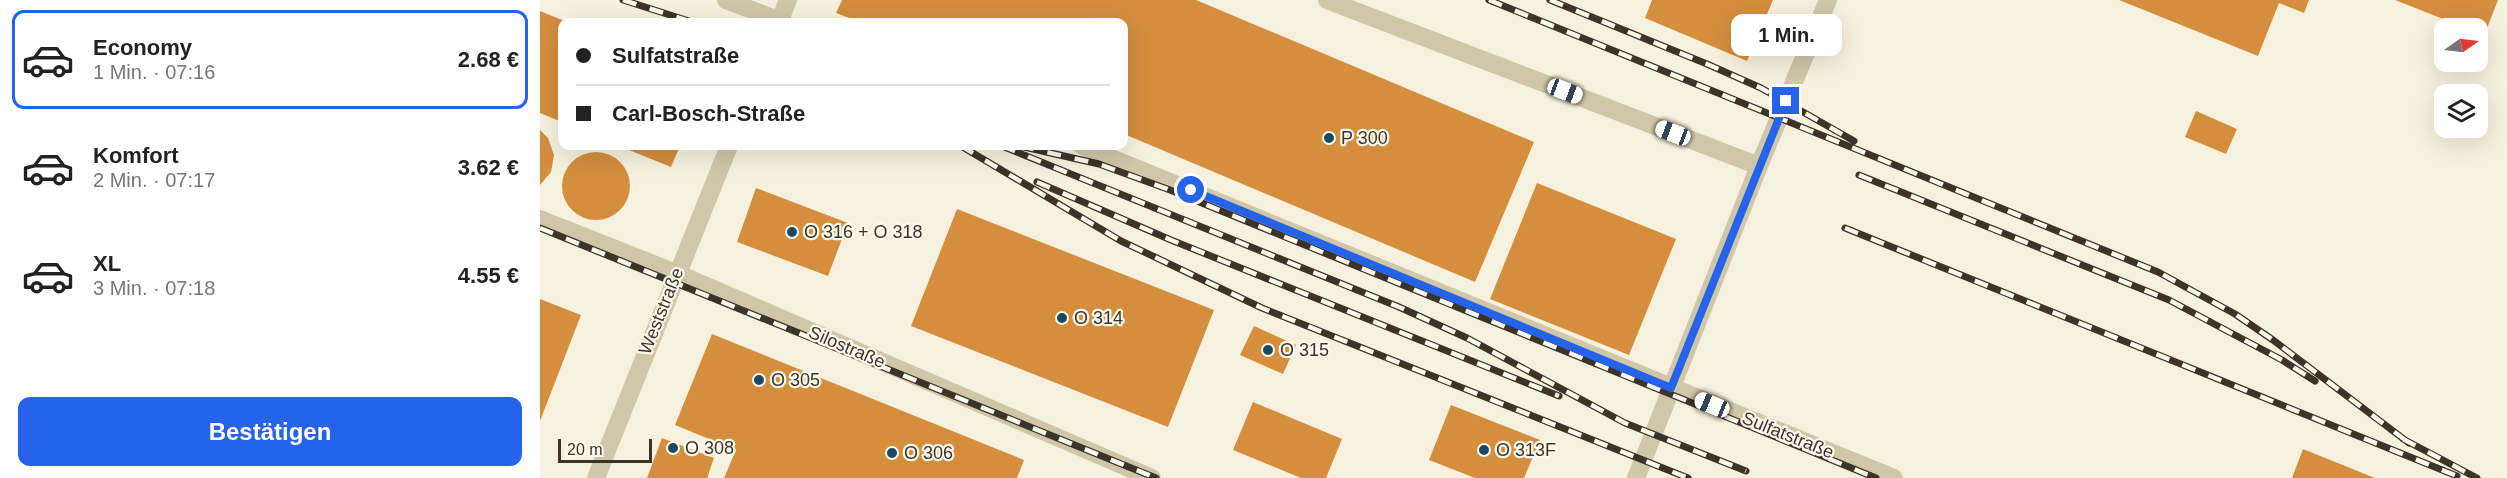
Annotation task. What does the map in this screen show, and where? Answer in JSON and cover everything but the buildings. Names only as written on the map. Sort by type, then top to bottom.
[{"type":"street","points":[[726,0],[771,18]]},
{"type":"street","points":[[782,18],[788,0]]},
{"type":"street","points":[[1327,0],[1759,166]]},
{"type":"street","points":[[1636,478],[1759,166],[1828,0]]},
{"type":"street","name":"Weststraße","points":[[596,478],[676,273],[727,150]]},
{"type":"street","name":"Sulfatstraße","points":[[1092,150],[1894,478]]},
{"type":"street","name":"Silostraße","points":[[540,219],[676,273],[1152,478]]},
{"type":"railway","points":[[623,0],[679,18]]},
{"type":"railway","points":[[1489,0],[2158,272],[2235,314],[2409,443]]},
{"type":"railway","points":[[1550,0],[1761,88],[1854,141]]},
{"type":"railway","points":[[968,150],[1121,241],[1262,308],[1688,478]]},
{"type":"railway","points":[[1012,150],[1399,307],[1467,338],[1625,423],[1746,471]]},
{"type":"railway","points":[[1038,150],[1099,164],[1170,190],[1876,478]]},
{"type":"railway","points":[[1859,175],[2169,300],[2282,360],[2315,381]]},
{"type":"railway","points":[[1037,182],[1171,240],[1559,396]]},
{"type":"railway","points":[[540,228],[1156,478]]},
{"type":"railway","points":[[1845,228],[2457,476]]},
{"type":"railway","points":[[2403,439],[2477,478]]},
{"type":"place","name":"P 300","points":[[1329,138]]},
{"type":"place","name":"O 316 + O 318","points":[[792,232]]},
{"type":"place","name":"O 314","points":[[1062,318]]},
{"type":"place","name":"O 315","points":[[1268,350]]},
{"type":"place","name":"O 305","points":[[759,380]]},
{"type":"place","name":"O 308","points":[[673,448]]},
{"type":"place","name":"O 313F","points":[[1484,450]]},
{"type":"place","name":"O 306","points":[[892,453]]},
{"type":"route","points":[[1191,190],[1671,388],[1786,101]]}]
